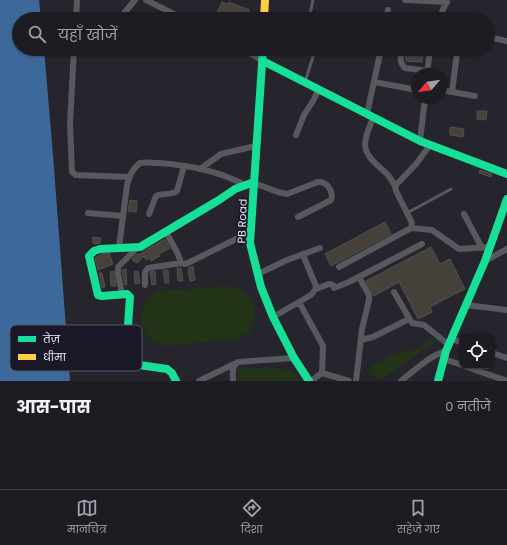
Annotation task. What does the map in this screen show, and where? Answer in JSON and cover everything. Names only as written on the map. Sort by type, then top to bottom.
[{"type":"street","points":[[76,12],[77,0]]},
{"type":"street","points":[[125,12],[135,0]]},
{"type":"street","points":[[146,0],[169,12]]},
{"type":"street","points":[[264,12],[265,0]]},
{"type":"street","points":[[405,0],[447,1],[442,12]]},
{"type":"street","points":[[495,38],[507,41]]},
{"type":"street","points":[[74,56],[70,125],[72,172],[76,175],[129,177]]},
{"type":"street","points":[[255,56],[420,141],[507,174]]},
{"type":"street","name":"PB Road","points":[[263,56],[250,243],[261,287],[273,317],[294,358],[309,381]]},
{"type":"street","points":[[380,56],[374,82],[365,146],[374,162],[388,176],[395,186],[412,223],[412,228]]},
{"type":"street","points":[[401,56],[403,66],[411,69]]},
{"type":"street","points":[[428,68],[429,56]]},
{"type":"street","points":[[452,92],[457,56]]},
{"type":"street","points":[[374,82],[411,89]]},
{"type":"street","points":[[296,135],[304,115],[319,89]]},
{"type":"street","points":[[447,91],[475,96]]},
{"type":"street","points":[[420,141],[424,104]]},
{"type":"street","points":[[395,186],[416,164],[430,145]]},
{"type":"street","points":[[200,169],[221,154],[256,146]]},
{"type":"street","points":[[119,247],[126,190],[129,177],[137,164],[143,162],[200,169],[230,178],[243,184]]},
{"type":"street","points":[[149,214],[156,196],[162,194],[173,194],[177,191],[184,166]]},
{"type":"street","points":[[122,294],[118,267],[137,248],[213,204],[243,184],[254,182],[287,194],[318,182],[326,183],[332,193],[331,200],[298,217]]},
{"type":"street","points":[[438,381],[447,348],[485,260],[486,247],[506,204]]},
{"type":"street","points":[[88,213],[122,216]]},
{"type":"street","points":[[464,214],[486,247]]},
{"type":"street","points":[[339,267],[412,228],[432,230],[459,250],[486,247]]},
{"type":"street","points":[[166,232],[178,254],[181,263]]},
{"type":"street","points":[[146,285],[145,272],[148,268],[181,263],[185,264],[238,238]]},
{"type":"street","points":[[273,317],[314,293],[316,289],[328,284],[333,285],[334,288],[359,277],[422,244]]},
{"type":"street","points":[[129,325],[131,301],[129,295],[98,295],[89,259],[90,254],[102,248],[137,248]]},
{"type":"street","points":[[258,274],[287,260],[320,248]]},
{"type":"street","points":[[485,260],[507,249]]},
{"type":"street","points":[[303,255],[316,289]]},
{"type":"street","points":[[356,381],[361,340],[369,300],[369,295],[359,277]]},
{"type":"street","points":[[394,292],[409,319],[414,324],[424,326],[459,362]]},
{"type":"street","points":[[299,302],[324,346],[322,373]]},
{"type":"street","points":[[466,305],[507,310]]},
{"type":"street","points":[[361,340],[373,337],[409,319]]},
{"type":"street","points":[[401,381],[431,358],[447,348],[459,345]]},
{"type":"street","points":[[495,354],[507,358]]},
{"type":"street","points":[[202,380],[242,361],[294,358]]},
{"type":"street","points":[[233,381],[232,368],[234,364]]},
{"type":"street","points":[[142,365],[167,369],[172,373],[176,381]]},
{"type":"street","points":[[472,369],[507,381]]},
{"type":"street","points":[[313,381],[322,373]]},
{"type":"street","points":[[322,373],[350,381]]},
{"type":"lane","points":[[310,12],[313,0]]},
{"type":"lane","points":[[305,82],[313,56]]},
{"type":"lane","points":[[407,213],[451,189]]},
{"type":"green space","points":[[227,286],[239,290],[249,296],[253,304],[255,317],[253,325],[248,332],[235,339],[165,346],[154,342],[145,333],[141,323],[141,314],[148,297],[158,291]]},
{"type":"green space","points":[[432,338],[438,340],[381,380],[370,374],[372,366],[398,352],[416,350]]},
{"type":"green space","points":[[237,368],[291,369],[301,381],[238,381]]},
{"type":"water","points":[[0,0],[39,0],[40,12],[12,12],[12,56],[45,56],[66,325],[10,325],[10,371],[69,371],[70,381],[0,381]]},
{"type":"building","points":[[222,2],[228,4],[229,2],[249,10],[248,12],[217,12]]},
{"type":"building","points":[[406,56],[422,56],[422,62],[406,61]]},
{"type":"building","points":[[477,111],[487,111],[486,120],[477,119]]},
{"type":"building","points":[[450,127],[464,129],[463,137],[450,135]]},
{"type":"building","points":[[480,170],[492,174],[491,177],[479,173]]},
{"type":"building","points":[[130,200],[137,201],[136,212],[128,211]]},
{"type":"building","points":[[385,222],[391,234],[331,266],[325,254]]},
{"type":"building","points":[[93,237],[101,238],[100,243],[94,244]]},
{"type":"building","points":[[165,239],[170,248],[159,254],[160,256],[151,261],[149,258],[146,260],[144,256],[137,263],[133,261],[132,259],[137,254],[142,254],[142,252]]},
{"type":"building","points":[[431,247],[440,264],[450,259],[465,289],[430,307],[432,312],[418,319],[399,282],[374,296],[366,281]]},
{"type":"building","points":[[109,253],[113,264],[98,270],[95,258],[102,254]]},
{"type":"building","points":[[193,266],[195,280],[190,281],[188,268]]},
{"type":"building","points":[[177,268],[181,268],[183,281],[178,281]]},
{"type":"building","points":[[126,269],[127,285],[125,285],[122,270]]},
{"type":"building","points":[[163,270],[168,270],[169,283],[165,283]]},
{"type":"building","points":[[114,271],[116,286],[111,286],[110,272]]},
{"type":"building","points":[[138,271],[140,283],[135,284],[134,272]]},
{"type":"building","points":[[155,271],[156,284],[152,285],[150,272]]},
{"type":"building","points":[[99,273],[102,273],[105,287],[102,288]]},
{"type":"traffic: fast","points":[[263,56],[250,243],[261,287],[273,317],[294,358],[309,381]]},
{"type":"traffic: fast","points":[[263,61],[420,141],[507,174]]},
{"type":"traffic: fast","points":[[128,325],[130,297],[127,294],[98,295],[89,256],[94,251],[100,249],[140,247],[235,189],[254,182]]},
{"type":"traffic: fast","points":[[438,381],[446,351],[485,261],[507,199]]},
{"type":"traffic: fast","points":[[142,365],[167,369],[172,373],[176,381]]},
{"type":"traffic: slow","points":[[264,12],[265,0]]}]
